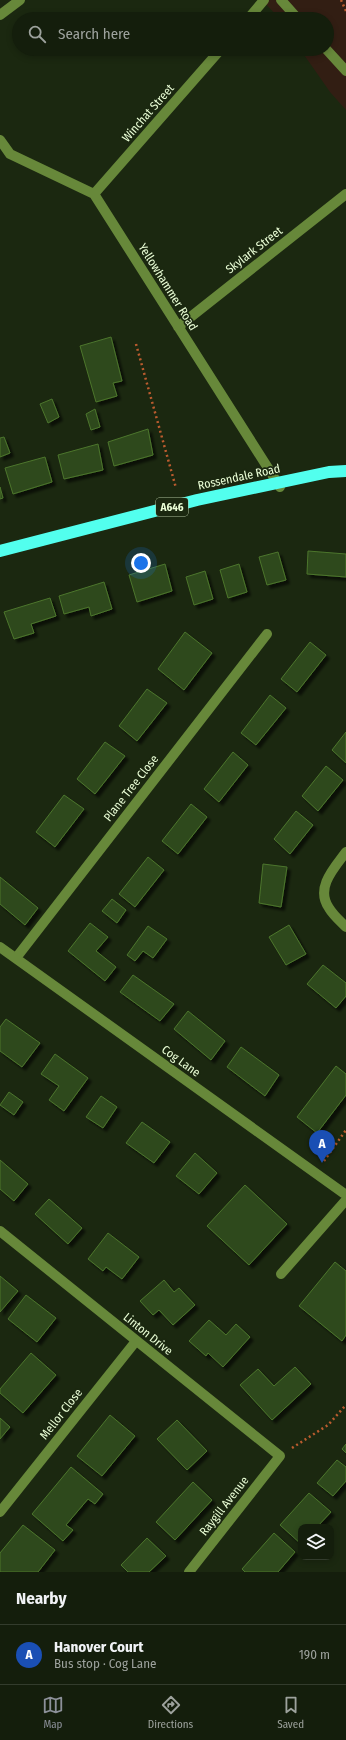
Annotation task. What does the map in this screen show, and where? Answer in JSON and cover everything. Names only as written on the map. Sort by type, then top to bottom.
[{"type":"highway","name":"Rossendale Road","points":[[0,551],[181,504],[279,485],[329,472],[346,471]]},
{"type":"street","points":[[0,15],[20,0]]},
{"type":"street","points":[[254,12],[264,0]]},
{"type":"street","points":[[281,0],[292,12]]},
{"type":"street","name":"Winchat Street","points":[[94,194],[215,56]]},
{"type":"street","points":[[332,56],[346,71]]},
{"type":"street","points":[[0,140],[10,154],[94,194]]},
{"type":"street","name":"Yellowhammer Road","points":[[94,194],[279,485]]},
{"type":"street","name":"Skylark Street","points":[[178,327],[346,194]]},
{"type":"street","name":"Plane Tree Close","points":[[16,958],[266,634]]},
{"type":"street","points":[[346,852],[329,875],[323,892],[328,908],[346,927]]},
{"type":"street","name":"Cog Lane","points":[[0,947],[346,1195]]},
{"type":"street","points":[[281,1274],[346,1200]]},
{"type":"street","name":"Linton Drive","points":[[0,1231],[280,1456]]},
{"type":"street","name":"Mellor Close","points":[[0,1512],[4,1501],[136,1341]]},
{"type":"street","name":"Raygill Avenue","points":[[189,1572],[280,1456]]},
{"type":"path","points":[[341,0],[346,11]]},
{"type":"path","points":[[136,344],[181,504]]},
{"type":"path","points":[[315,1173],[346,1130]]},
{"type":"path","points":[[280,1456],[328,1425],[346,1405]]},
{"type":"shaded area","points":[[262,0],[346,0],[346,110],[330,92],[305,56],[334,56],[334,12],[273,12]]},
{"type":"building","points":[[111,337],[122,381],[113,383],[117,396],[96,402],[80,346]]},
{"type":"building","points":[[52,399],[59,417],[48,423],[40,404]]},
{"type":"building","points":[[95,409],[100,427],[91,430],[86,414]]},
{"type":"building","points":[[148,429],[153,455],[114,466],[108,442]]},
{"type":"building","points":[[4,437],[10,453],[0,457],[0,438]]},
{"type":"building","points":[[98,444],[103,470],[64,479],[58,455]]},
{"type":"building","points":[[45,457],[52,482],[13,494],[5,468]]},
{"type":"building","points":[[0,487],[3,498],[0,499]]},
{"type":"building","points":[[308,551],[346,554],[346,577],[307,574]]},
{"type":"building","points":[[278,552],[286,580],[267,585],[259,557]]},
{"type":"building","points":[[165,564],[172,591],[137,602],[129,575]]},
{"type":"building","points":[[239,564],[247,592],[228,598],[220,570]]},
{"type":"building","points":[[205,571],[213,599],[194,605],[186,577]]},
{"type":"building","points":[[104,582],[112,609],[91,616],[89,607],[64,614],[59,596]]},
{"type":"building","points":[[50,598],[56,616],[31,624],[34,633],[14,639],[4,612]]},
{"type":"building","points":[[185,632],[212,653],[184,690],[158,669]]},
{"type":"building","points":[[310,642],[326,655],[297,692],[281,679]]},
{"type":"building","points":[[147,689],[167,703],[137,741],[119,726]]},
{"type":"building","points":[[270,695],[286,708],[256,745],[241,733]]},
{"type":"building","points":[[346,732],[346,763],[332,750]]},
{"type":"building","points":[[105,742],[125,756],[95,794],[77,779]]},
{"type":"building","points":[[233,752],[248,765],[219,802],[204,789]]},
{"type":"building","points":[[326,766],[343,780],[318,811],[302,796]]},
{"type":"building","points":[[64,795],[84,809],[55,847],[36,832]]},
{"type":"building","points":[[191,804],[207,817],[178,854],[162,841]]},
{"type":"building","points":[[296,811],[313,825],[290,854],[274,839]]},
{"type":"building","points":[[148,857],[164,870],[135,907],[119,894]]},
{"type":"building","points":[[263,864],[287,867],[281,907],[259,903]]},
{"type":"building","points":[[0,877],[38,908],[25,925],[0,904]]},
{"type":"building","points":[[112,899],[126,910],[117,923],[102,911]]},
{"type":"building","points":[[90,923],[108,937],[96,951],[116,967],[105,981],[68,951]]},
{"type":"building","points":[[289,925],[306,954],[286,965],[269,937]]},
{"type":"building","points":[[148,926],[167,939],[153,958],[143,951],[135,961],[127,955]]},
{"type":"building","points":[[323,965],[346,983],[346,996],[336,1008],[307,984]]},
{"type":"building","points":[[133,975],[174,1004],[160,1021],[120,992]]},
{"type":"building","points":[[188,1011],[225,1041],[211,1060],[174,1029]]},
{"type":"building","points":[[6,1019],[40,1043],[22,1067],[0,1051],[0,1027]]},
{"type":"building","points":[[241,1047],[279,1075],[265,1096],[227,1067]]},
{"type":"building","points":[[55,1054],[88,1078],[64,1111],[49,1100],[59,1086],[41,1074]]},
{"type":"building","points":[[336,1066],[346,1074],[346,1095],[317,1133],[297,1117]]},
{"type":"building","points":[[9,1092],[23,1102],[14,1115],[0,1105]]},
{"type":"building","points":[[101,1096],[117,1107],[103,1128],[86,1117]]},
{"type":"building","points":[[142,1122],[170,1142],[154,1163],[126,1143]]},
{"type":"building","points":[[195,1153],[217,1173],[199,1194],[176,1176]]},
{"type":"building","points":[[0,1160],[28,1184],[14,1201],[0,1189]]},
{"type":"building","points":[[245,1185],[287,1224],[249,1265],[207,1226]]},
{"type":"building","points":[[49,1199],[82,1228],[68,1244],[35,1214]]},
{"type":"building","points":[[108,1233],[139,1257],[122,1279],[106,1267],[103,1271],[88,1259]]},
{"type":"building","points":[[335,1262],[346,1271],[346,1335],[342,1341],[299,1306]]},
{"type":"building","points":[[0,1276],[18,1291],[0,1312]]},
{"type":"building","points":[[164,1280],[174,1292],[179,1288],[195,1305],[173,1325],[159,1310],[153,1315],[140,1301]]},
{"type":"building","points":[[26,1295],[56,1318],[37,1342],[8,1319]]},
{"type":"building","points":[[209,1320],[226,1335],[236,1324],[250,1337],[223,1367],[208,1353],[206,1356],[189,1341]]},
{"type":"building","points":[[31,1353],[56,1375],[23,1413],[0,1393],[0,1389]]},
{"type":"building","points":[[295,1367],[311,1384],[272,1420],[240,1385],[258,1369],[274,1386]]},
{"type":"building","points":[[110,1415],[135,1436],[102,1476],[77,1456]]},
{"type":"building","points":[[0,1418],[10,1427],[0,1439]]},
{"type":"building","points":[[177,1420],[207,1451],[187,1470],[157,1439]]},
{"type":"building","points":[[346,1444],[346,1453],[342,1449]]},
{"type":"building","points":[[337,1460],[346,1467],[346,1481],[333,1496],[317,1483]]},
{"type":"building","points":[[71,1467],[103,1494],[95,1504],[88,1499],[66,1525],[73,1530],[63,1541],[32,1514]]},
{"type":"building","points":[[193,1482],[212,1500],[175,1540],[156,1522]]},
{"type":"building","points":[[309,1493],[331,1512],[320,1524],[298,1524],[298,1541],[280,1525]]},
{"type":"building","points":[[23,1525],[55,1550],[38,1572],[0,1572],[0,1553]]},
{"type":"building","points":[[274,1533],[295,1552],[278,1572],[245,1572],[242,1569]]},
{"type":"building","points":[[147,1538],[166,1556],[149,1572],[128,1572],[121,1565]]},
{"type":"place","name":"Hanover Court","points":[[322,1163]]}]
